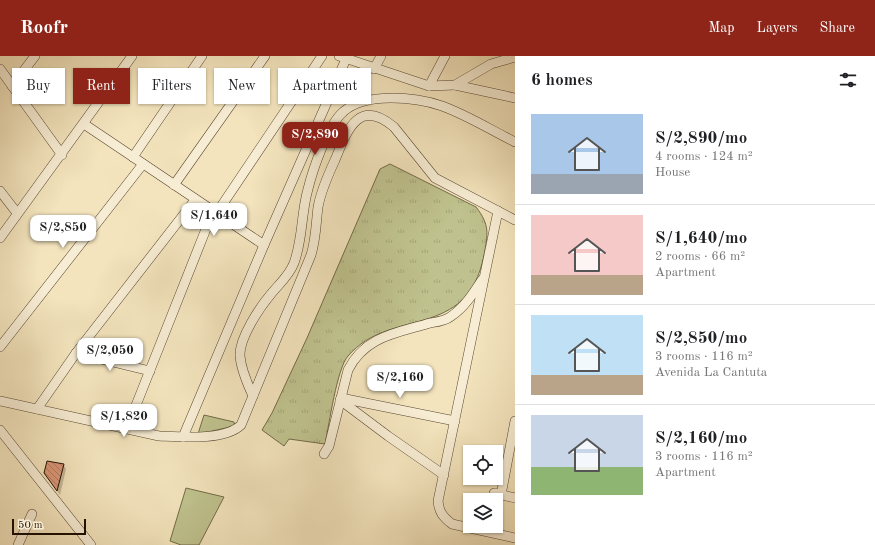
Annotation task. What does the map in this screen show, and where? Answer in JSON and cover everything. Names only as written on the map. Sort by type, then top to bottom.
[{"type":"street","points":[[26,68],[35,56]]},
{"type":"street","points":[[0,238],[17,213],[62,155],[132,56]]},
{"type":"street","points":[[133,157],[202,56]]},
{"type":"street","points":[[174,185],[265,56]]},
{"type":"street","points":[[127,428],[206,229],[322,56]]},
{"type":"street","points":[[374,69],[381,56]]},
{"type":"street","points":[[429,86],[445,56]]},
{"type":"street","points":[[183,437],[342,57],[374,69],[429,86],[455,85],[515,98]]},
{"type":"street","points":[[455,85],[491,64],[512,57]]},
{"type":"street","points":[[0,69],[12,86]]},
{"type":"street","points":[[253,396],[246,380],[240,355],[242,342],[262,304],[284,280],[294,264],[301,239],[307,190],[317,159],[341,113],[351,106],[367,100],[387,98],[410,99],[441,106],[515,142]]},
{"type":"street","points":[[25,104],[62,155]]},
{"type":"street","points":[[0,401],[159,436],[183,437],[227,433],[235,430],[240,425],[253,396],[311,255],[315,240],[318,206],[324,185],[347,130],[354,121],[366,116],[374,115],[387,121],[394,127],[435,178],[515,220]]},
{"type":"street","points":[[84,124],[264,245]]},
{"type":"street","points":[[0,347],[143,164]]},
{"type":"street","points":[[0,191],[17,213]]},
{"type":"street","points":[[37,409],[76,353],[195,200]]},
{"type":"street","points":[[498,211],[438,501],[439,510],[444,518],[452,524],[515,538]]},
{"type":"street","points":[[324,454],[329,446],[348,370],[354,358],[365,347],[385,336],[449,318],[467,302],[485,276]]},
{"type":"street","points":[[76,353],[150,371]]},
{"type":"street","points":[[340,399],[455,421]]},
{"type":"street","points":[[340,399],[388,436],[444,475]]},
{"type":"street","points":[[515,425],[497,494],[515,498]]},
{"type":"street","points":[[0,430],[91,545]]},
{"type":"street","points":[[18,545],[32,514]]},
{"type":"green space","points":[[390,164],[476,207],[481,213],[486,225],[487,235],[484,255],[475,282],[462,300],[445,312],[385,331],[365,341],[348,356],[340,372],[325,444],[289,439],[284,446],[262,430],[272,413],[307,338],[380,169]]},
{"type":"green space","points":[[204,415],[234,422],[235,426],[198,434]]},
{"type":"green space","points":[[186,488],[224,497],[199,545],[181,545],[170,541]]},
{"type":"building","points":[[47,461],[64,464],[57,491],[44,473]]}]
